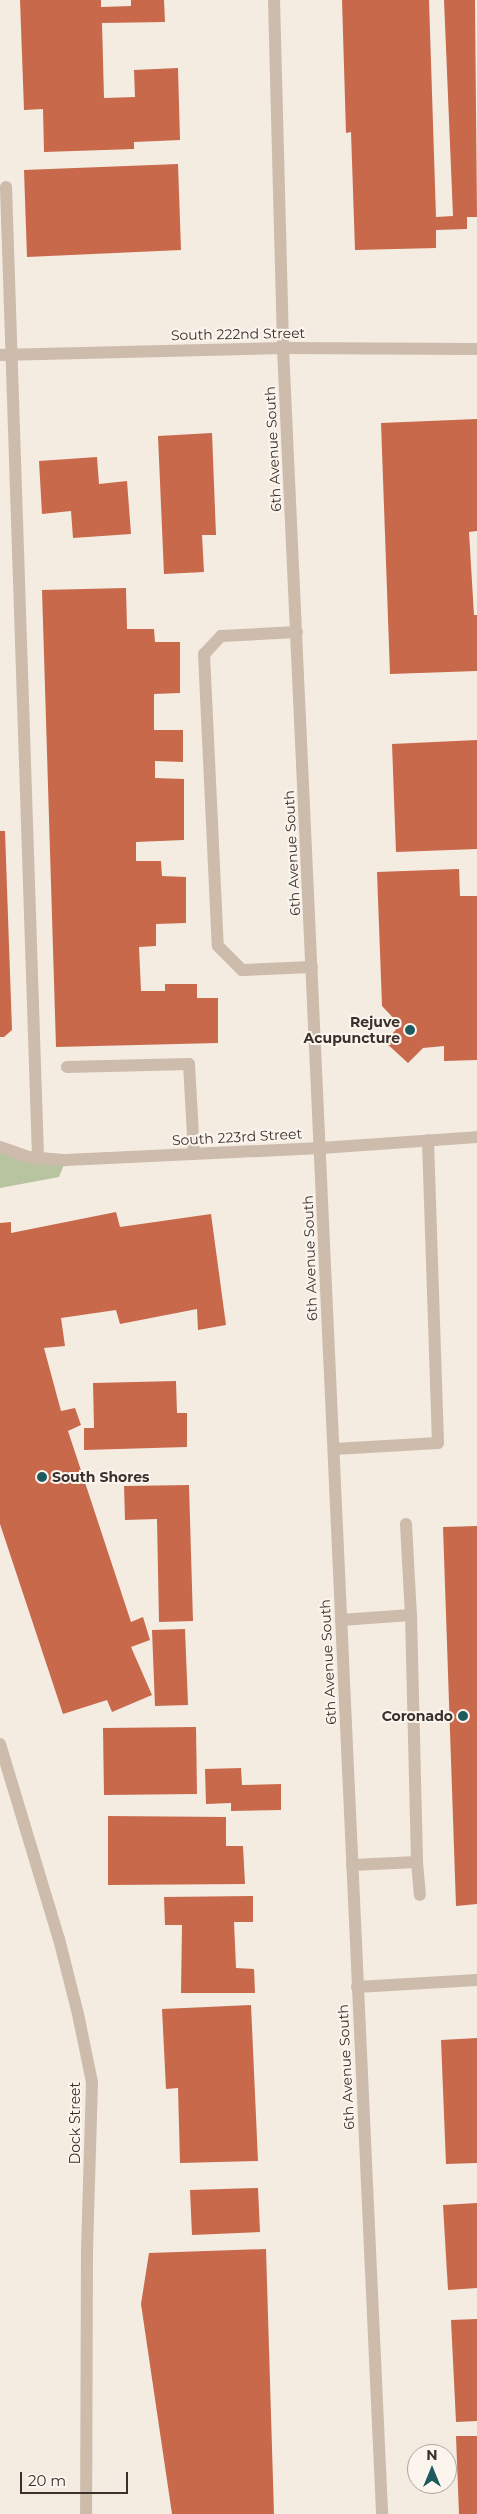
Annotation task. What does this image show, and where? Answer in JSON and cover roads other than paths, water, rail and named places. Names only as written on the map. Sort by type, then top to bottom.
[{"type":"street","name":"6th Avenue South","points":[[274,0],[283,348],[382,2514]]},
{"type":"street","points":[[6,187],[5,355],[38,1159]]},
{"type":"street","name":"South 222nd Street","points":[[5,355],[283,348],[477,349]]},
{"type":"street","points":[[297,632],[221,636],[204,654],[204,664],[218,946],[242,970],[312,967]]},
{"type":"street","points":[[67,1067],[190,1064],[194,1154]]},
{"type":"street","name":"South 223rd Street","points":[[0,1147],[38,1159],[66,1160],[321,1148],[477,1137]]},
{"type":"street","points":[[334,1449],[438,1443],[428,1140]]},
{"type":"street","points":[[406,1524],[411,1615],[417,1862],[420,1895]]},
{"type":"street","points":[[341,1620],[411,1615]]},
{"type":"street","name":"Dock Street","points":[[0,1744],[59,1939],[78,2014],[92,2082],[87,2253],[86,2514]]},
{"type":"street","points":[[352,1865],[417,1862]]},
{"type":"street","points":[[357,1987],[477,1980]]},
{"type":"place","name":"Rejuve Acupuncture","points":[[410,1030]]},
{"type":"place","name":"South Shores","points":[[42,1477]]},
{"type":"place","name":"Coronado","points":[[463,1716]]}]
